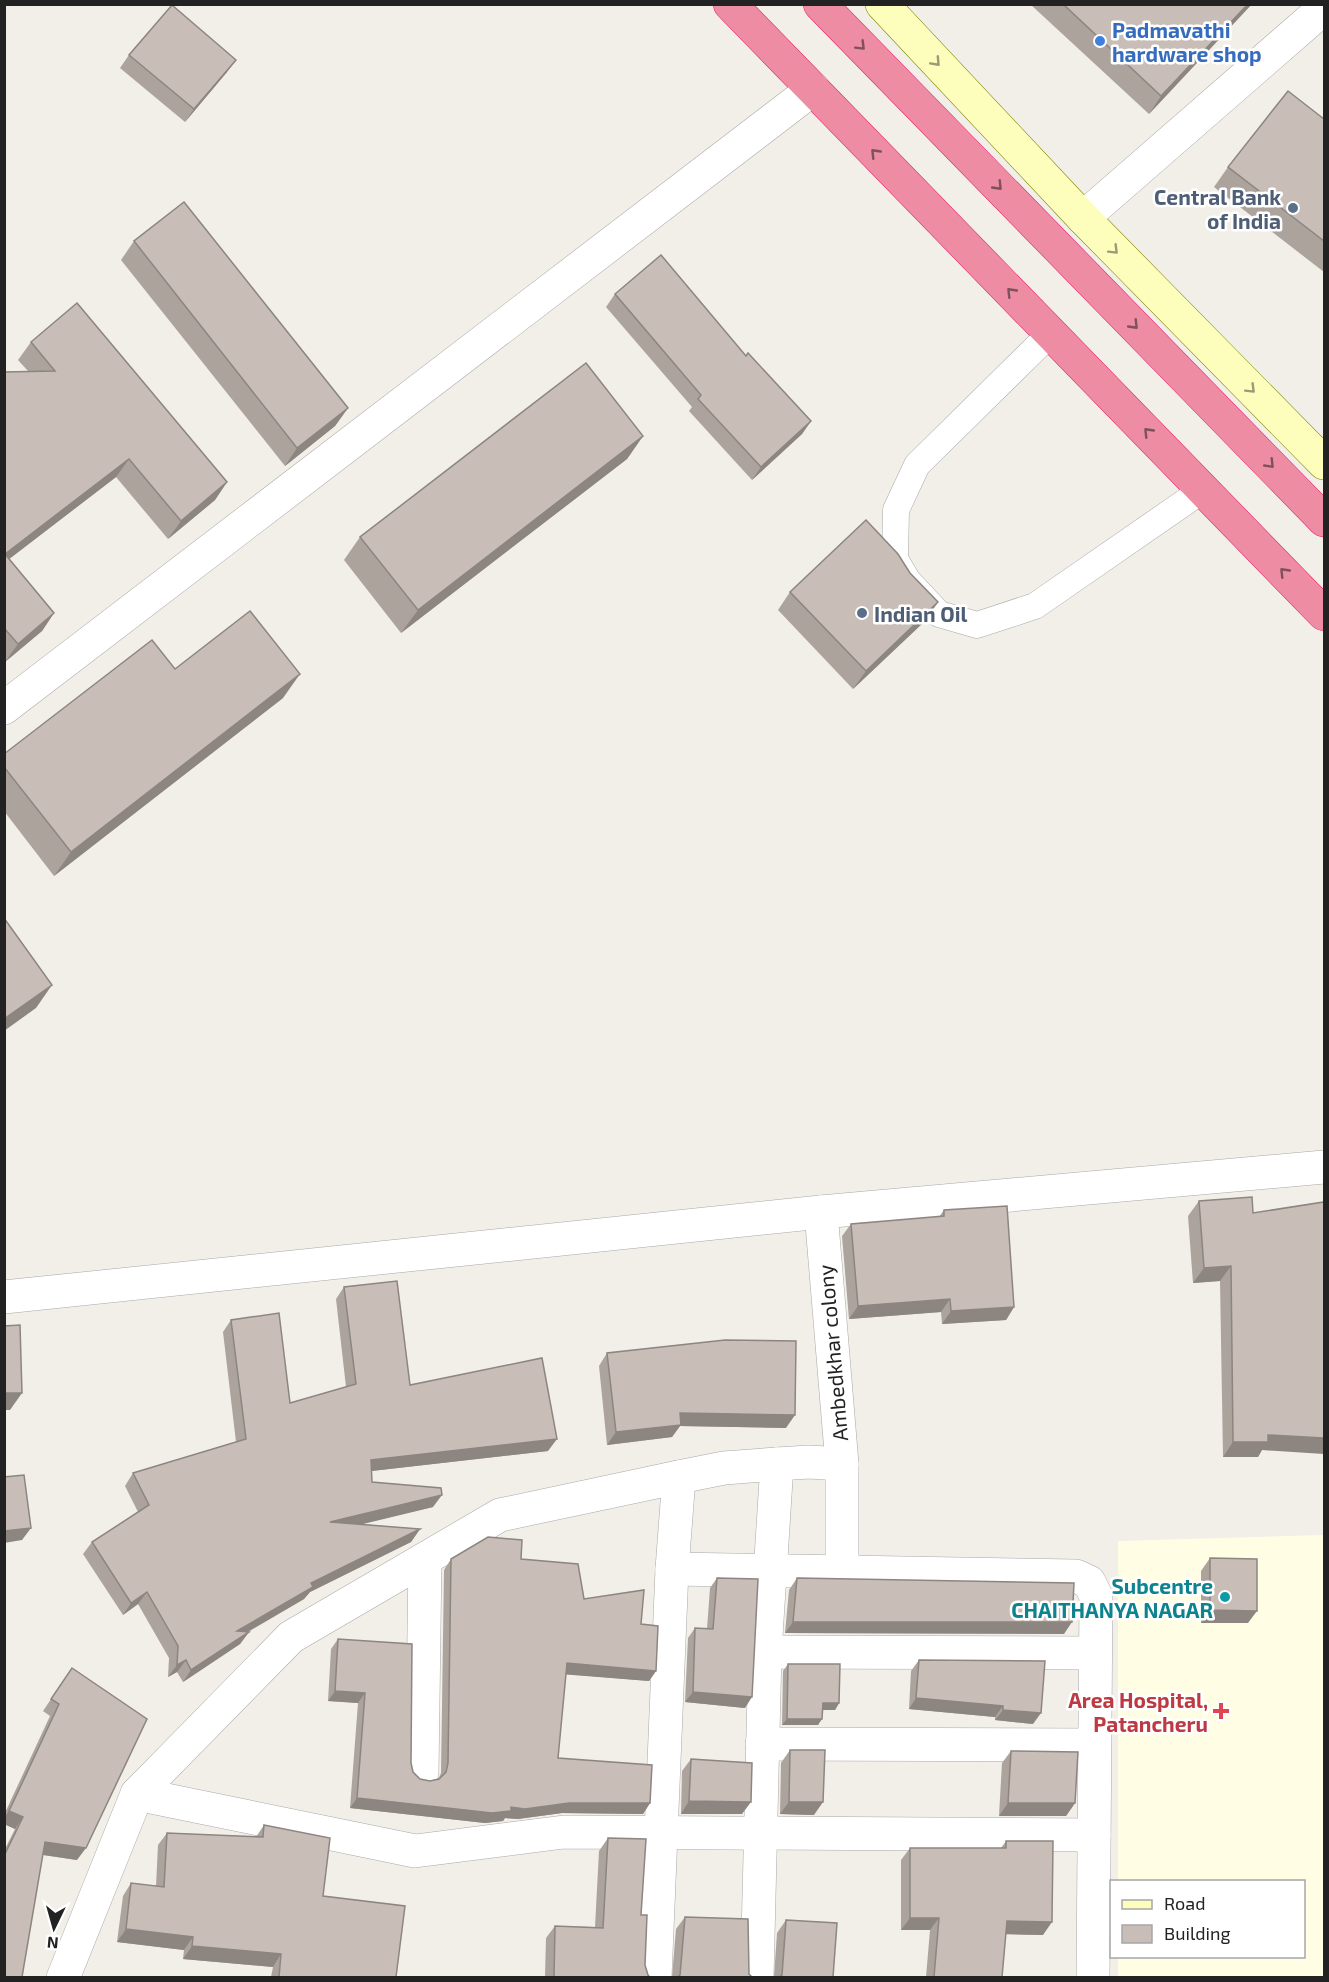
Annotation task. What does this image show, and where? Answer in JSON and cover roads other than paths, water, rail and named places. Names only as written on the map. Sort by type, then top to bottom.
[{"type":"highway","points":[[730,4],[1324,614]]},
{"type":"highway","points":[[820,4],[1324,520]]},
{"type":"street","points":[[882,4],[1083,218],[1324,463]]},
{"type":"street","points":[[1083,218],[1308,11]]},
{"type":"street","points":[[4,708],[813,89]]},
{"type":"street","points":[[4,1297],[821,1212],[1324,1167]]},
{"type":"street","name":"Ambedkhar colony","points":[[137,1794],[291,1636],[500,1515],[724,1468],[809,1462],[842,1464],[821,1212]]},
{"type":"street","points":[[757,1977],[765,1652],[777,1464]]},
{"type":"street","points":[[842,1464],[842,1573]]},
{"type":"street","points":[[655,1977],[672,1569],[679,1477]]},
{"type":"street","points":[[422,1773],[425,1559]]},
{"type":"street","points":[[672,1569],[1076,1576],[1089,1582],[1096,1596],[1093,1977]]},
{"type":"street","points":[[765,1652],[1094,1653]]},
{"type":"street","points":[[762,1744],[1094,1745]]},
{"type":"street","points":[[63,1977],[137,1794],[414,1851],[564,1832],[1094,1835]]},
{"type":"lane","points":[[1052,333],[917,465],[896,510],[895,558],[908,581],[939,614],[977,625],[1035,606],[1204,489]]},
{"type":"place","name":"Padmavathi hardware shop","points":[[1100,41]]},
{"type":"place","name":"Central Bank of India","points":[[1293,208]]},
{"type":"place","name":"Indian Oil","points":[[862,613]]},
{"type":"place","name":"Subcentre CHAITHANYA NAGAR","points":[[1225,1597]]},
{"type":"place","name":"Area Hospital, Patancheru","points":[[1221,1711]]}]
